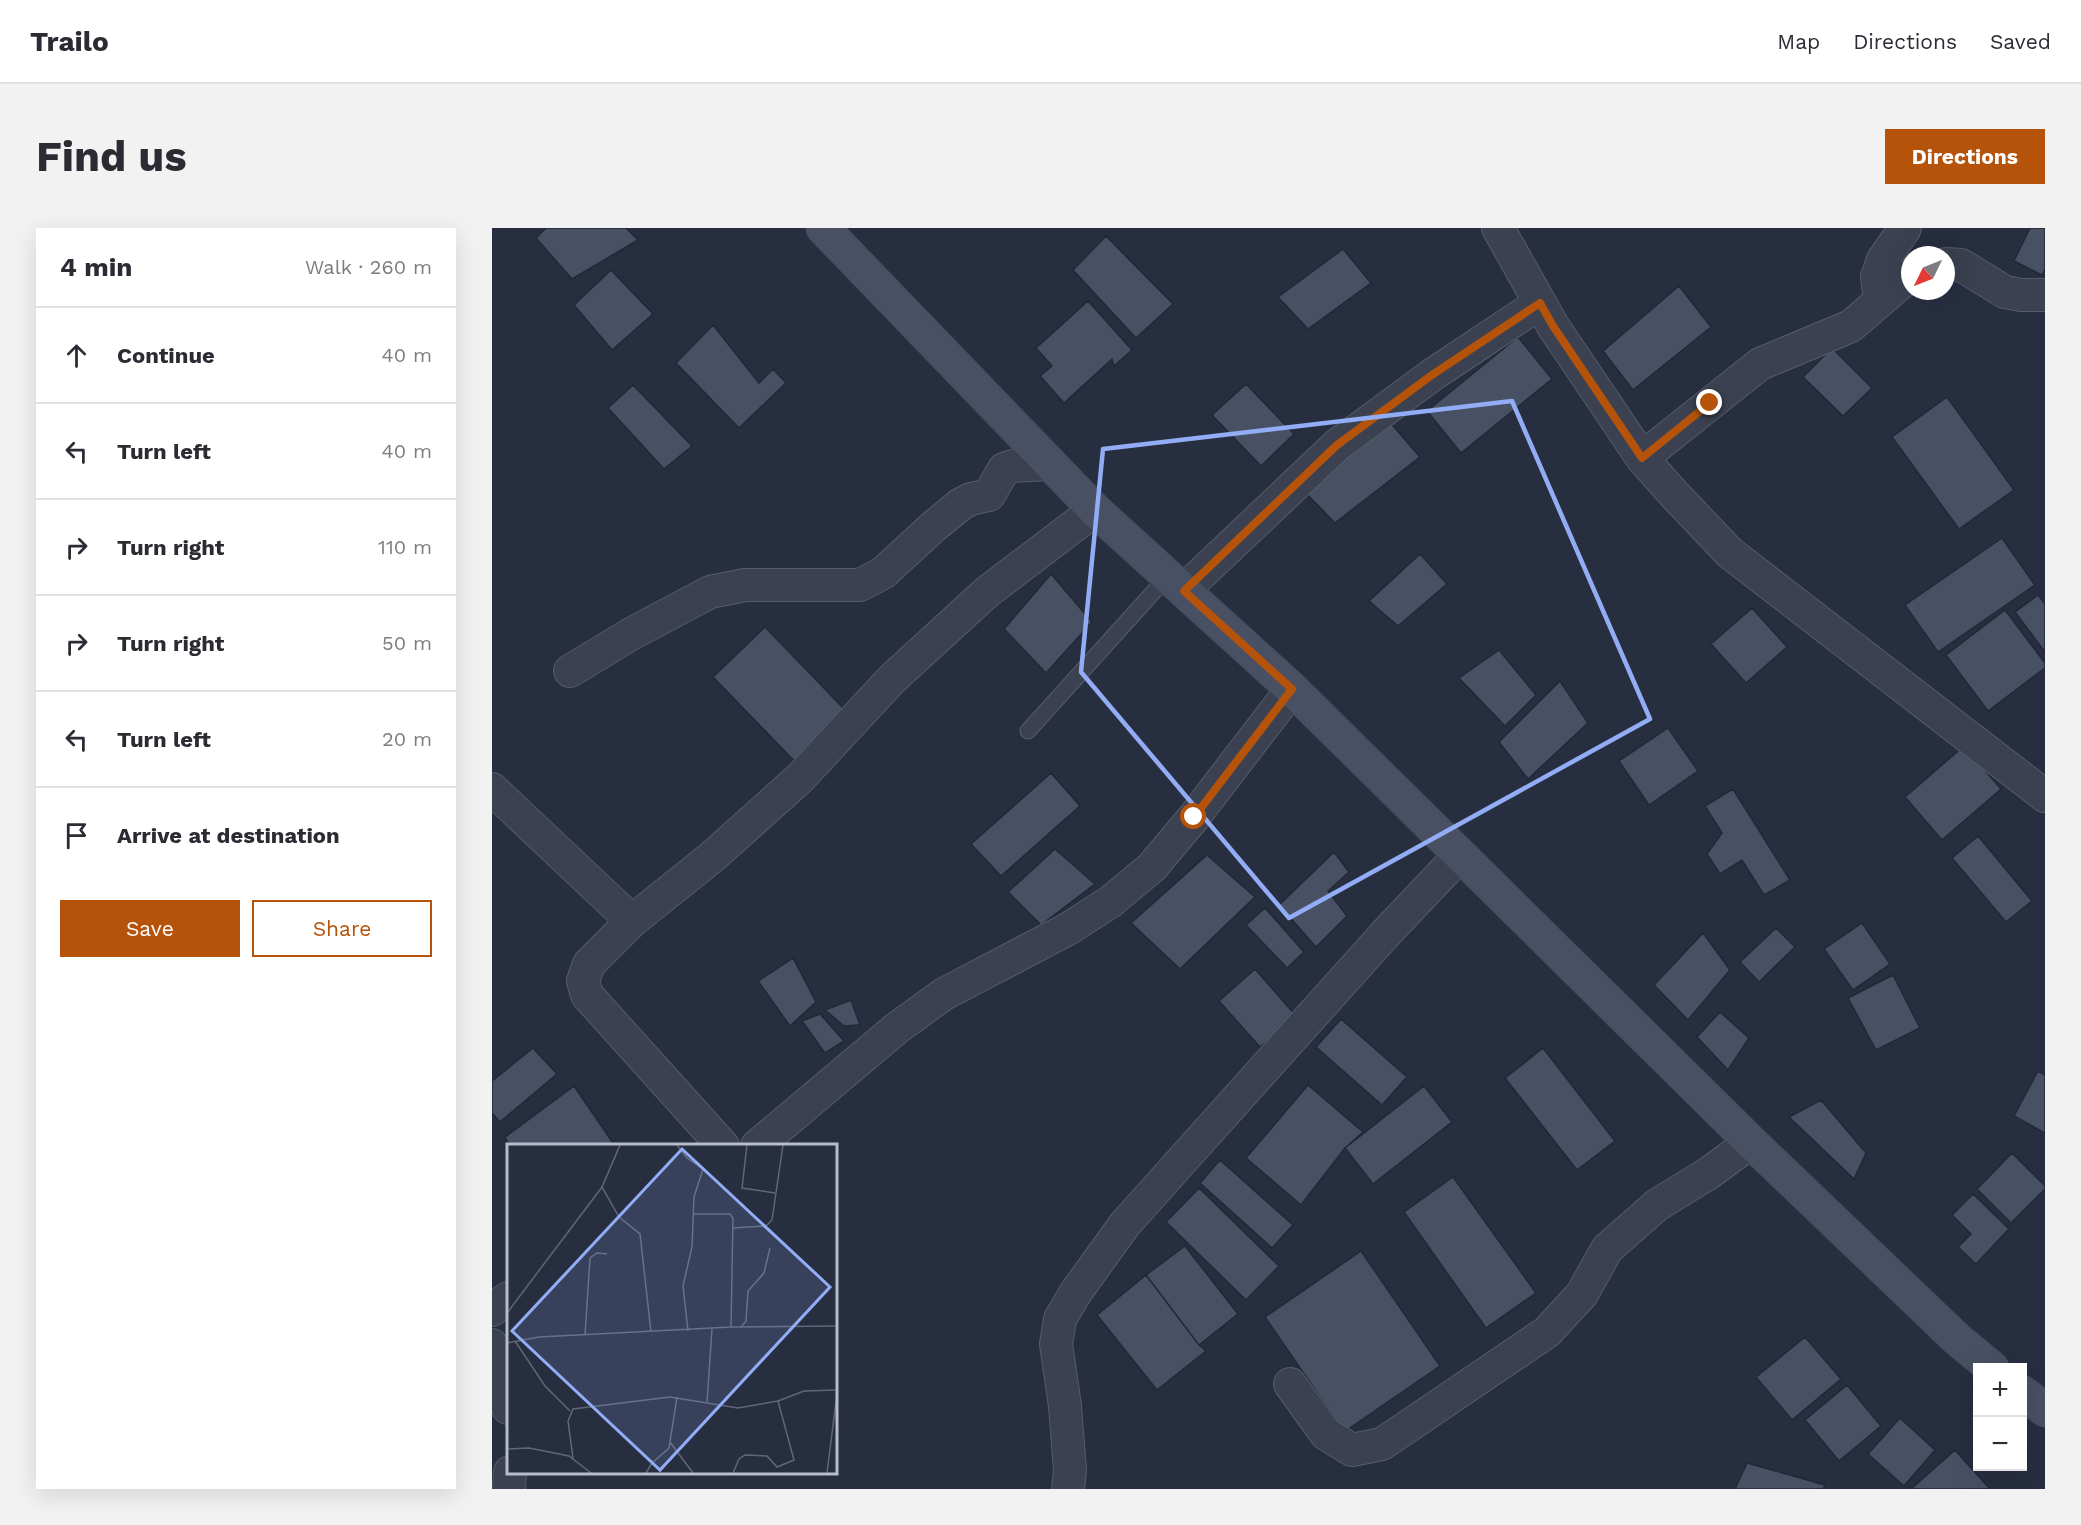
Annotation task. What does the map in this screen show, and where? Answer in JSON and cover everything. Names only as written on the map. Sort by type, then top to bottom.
[{"type":"street","points":[[823,228],[1095,510],[1292,689],[1751,1142],[1957,1339],[1986,1363]]},
{"type":"street","points":[[1498,228],[1553,326],[1642,458],[1730,553],[2045,796]]},
{"type":"street","points":[[1880,301],[1877,277],[1883,260],[1905,228]]},
{"type":"street","points":[[1955,265],[1961,265],[2005,292],[2045,295]]},
{"type":"street","points":[[1642,458],[1760,364],[1820,341],[1851,326],[1901,283]]},
{"type":"street","points":[[1176,583],[1337,445],[1432,375],[1540,303]]},
{"type":"street","points":[[570,671],[631,634],[710,592],[745,585],[860,585],[883,573],[961,504],[989,495],[1004,469],[1013,466],[1050,464]]},
{"type":"street","points":[[721,1144],[587,995],[583,981],[589,963],[632,921],[712,857],[800,778],[892,679],[987,591],[1095,510]]},
{"type":"street","points":[[759,1144],[897,1028],[944,994],[1068,929],[1110,902],[1152,867],[1194,817],[1292,689]]},
{"type":"street","points":[[492,789],[632,921]]},
{"type":"street","points":[[1068,1489],[1070,1470],[1065,1406],[1056,1344],[1060,1319],[1076,1292],[1125,1224],[1364,958],[1460,855]]},
{"type":"street","points":[[1290,1384],[1326,1434],[1335,1440],[1352,1450],[1382,1444],[1546,1332],[1582,1294],[1607,1249],[1657,1205],[1709,1173],[1751,1142]]},
{"type":"street","points":[[492,1310],[507,1299]]},
{"type":"street","points":[[492,1345],[507,1404]]},
{"type":"street","points":[[2027,1396],[2045,1410]]},
{"type":"street","points":[[509,1489],[510,1474]]},
{"type":"lane","points":[[1028,731],[1176,583]]},
{"type":"highlighted area","points":[[1512,401],[1650,719],[1289,918],[1081,672],[1103,449]]},
{"type":"building","points":[[546,228],[626,228],[638,240],[572,279],[536,238]]},
{"type":"building","points":[[2030,228],[2045,228],[2045,269],[2042,275],[2014,261]]},
{"type":"building","points":[[1106,236],[1173,304],[1136,338],[1073,270]]},
{"type":"building","points":[[1343,249],[1371,283],[1308,329],[1278,297]]},
{"type":"building","points":[[611,270],[653,314],[612,350],[574,305]]},
{"type":"building","points":[[1679,286],[1711,327],[1633,390],[1603,351]]},
{"type":"building","points":[[1088,301],[1132,350],[1114,366],[1112,359],[1064,403],[1040,376],[1052,366],[1036,348]]},
{"type":"building","points":[[713,325],[759,383],[773,369],[786,383],[739,428],[676,363]]},
{"type":"building","points":[[1518,337],[1552,379],[1461,453],[1427,411]]},
{"type":"building","points":[[1832,348],[1872,388],[1843,416],[1803,377]]},
{"type":"building","points":[[1246,384],[1294,434],[1261,466],[1212,415]]},
{"type":"building","points":[[633,385],[692,446],[664,469],[608,408]]},
{"type":"building","points":[[1947,397],[2014,490],[1959,529],[1892,437]]},
{"type":"building","points":[[1388,420],[1420,457],[1335,523],[1304,491]]},
{"type":"building","points":[[2002,538],[2035,585],[1938,652],[1905,605]]},
{"type":"building","points":[[1420,554],[1447,584],[1398,626],[1369,601]]},
{"type":"building","points":[[1051,574],[1092,622],[1046,673],[1004,629]]},
{"type":"building","points":[[2038,595],[2045,604],[2045,652],[2015,612]]},
{"type":"building","points":[[1752,608],[1787,647],[1746,683],[1711,644]]},
{"type":"building","points":[[2005,610],[2045,663],[2045,668],[1988,711],[1946,655]]},
{"type":"building","points":[[765,627],[849,714],[800,767],[713,677]]},
{"type":"building","points":[[1499,650],[1536,695],[1505,726],[1459,678]]},
{"type":"building","points":[[1560,681],[1588,723],[1528,779],[1499,742]]},
{"type":"building","points":[[1668,728],[1698,771],[1649,805],[1619,761]]},
{"type":"building","points":[[1964,746],[2001,789],[1942,840],[1905,797]]},
{"type":"building","points":[[1051,773],[1080,806],[1001,876],[971,844]]},
{"type":"building","points":[[1733,789],[1790,880],[1764,895],[1742,860],[1720,874],[1707,854],[1722,833],[1705,806]]},
{"type":"building","points":[[1978,836],[2032,901],[2006,922],[1952,858]]},
{"type":"building","points":[[1055,849],[1095,884],[1041,925],[1008,892]]},
{"type":"building","points":[[1334,852],[1349,872],[1328,891],[1347,916],[1316,947],[1279,905]]},
{"type":"building","points":[[1207,855],[1255,897],[1180,969],[1131,923]]},
{"type":"building","points":[[1265,908],[1304,952],[1287,968],[1246,925]]},
{"type":"building","points":[[1862,923],[1890,964],[1853,990],[1824,949]]},
{"type":"building","points":[[1776,928],[1795,947],[1759,982],[1740,962]]},
{"type":"building","points":[[1703,933],[1730,970],[1688,1020],[1654,985]]},
{"type":"building","points":[[793,958],[816,1002],[790,1026],[758,981]]},
{"type":"building","points":[[1255,969],[1297,1017],[1260,1047],[1219,1001]]},
{"type":"building","points":[[1893,975],[1920,1028],[1876,1050],[1848,998]]},
{"type":"building","points":[[851,1000],[860,1025],[844,1026],[825,1010]]},
{"type":"building","points":[[1720,1012],[1749,1038],[1728,1070],[1697,1037]]},
{"type":"building","points":[[820,1014],[844,1041],[825,1053],[802,1021]]},
{"type":"building","points":[[1341,1019],[1407,1077],[1382,1105],[1316,1047]]},
{"type":"building","points":[[533,1048],[557,1074],[500,1122],[492,1113],[492,1081]]},
{"type":"building","points":[[1543,1048],[1615,1141],[1577,1170],[1505,1078]]},
{"type":"building","points":[[2038,1071],[2045,1075],[2045,1133],[2014,1116]]},
{"type":"building","points":[[1308,1085],[1363,1132],[1345,1148],[1301,1205],[1246,1158]]},
{"type":"building","points":[[574,1086],[614,1144],[509,1144],[505,1137]]},
{"type":"building","points":[[1424,1086],[1452,1122],[1373,1184],[1345,1148]]},
{"type":"building","points":[[1821,1100],[1866,1153],[1854,1179],[1789,1117]]},
{"type":"building","points":[[2012,1153],[2045,1186],[2045,1189],[2011,1223],[1977,1189]]},
{"type":"building","points":[[1220,1160],[1293,1225],[1272,1248],[1200,1183]]},
{"type":"building","points":[[1453,1177],[1536,1293],[1486,1328],[1404,1212]]},
{"type":"building","points":[[1199,1188],[1279,1266],[1246,1300],[1166,1222]]},
{"type":"building","points":[[1973,1194],[2009,1229],[1976,1264],[1958,1247],[1971,1234],[1952,1215]]},
{"type":"building","points":[[1185,1246],[1238,1314],[1199,1345],[1146,1275]]},
{"type":"building","points":[[1361,1251],[1440,1366],[1344,1432],[1265,1317]]},
{"type":"building","points":[[1146,1275],[1206,1351],[1157,1390],[1097,1315]]},
{"type":"building","points":[[1805,1337],[1841,1379],[1792,1420],[1756,1377]]},
{"type":"building","points":[[1847,1385],[1881,1426],[1839,1461],[1805,1420]]},
{"type":"building","points":[[1900,1418],[1935,1450],[1904,1486],[1868,1454]]},
{"type":"building","points":[[1955,1450],[1990,1489],[1911,1489]]},
{"type":"building","points":[[1747,1463],[1825,1485],[1823,1489],[1735,1489]]},
{"type":"route","points":[[1194,817],[1292,689],[1184,591],[1337,445],[1432,375],[1540,303],[1642,458],[1710,403]]}]
